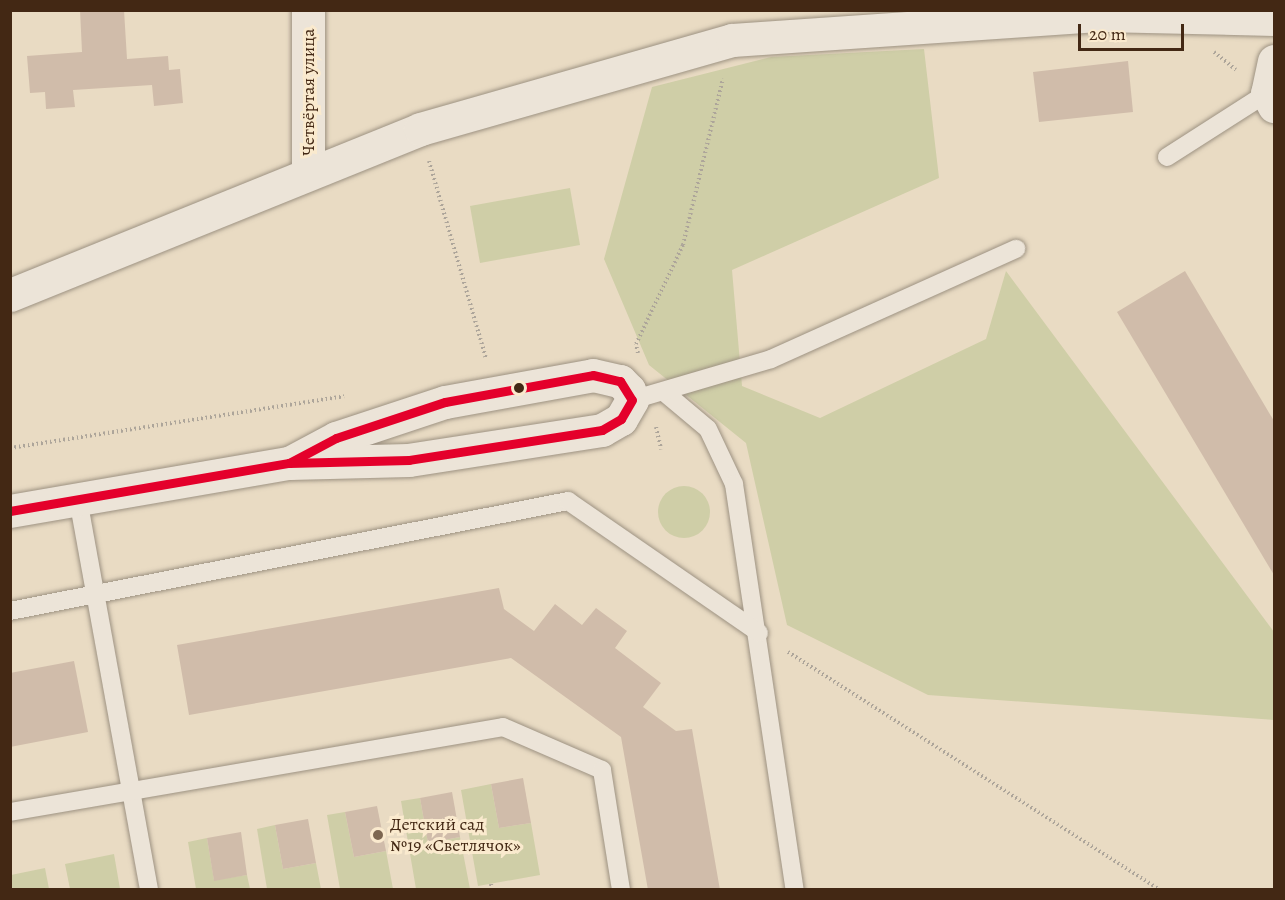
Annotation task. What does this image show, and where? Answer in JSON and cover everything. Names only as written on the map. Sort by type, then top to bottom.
[{"type":"street","name":"Четвёртая улица","points":[[308,10],[308,172]]},
{"type":"street","points":[[10,295],[308,172],[420,129],[732,40],[1101,13],[1275,19]]},
{"type":"street","points":[[1271,99],[1275,61]]},
{"type":"street","points":[[10,511],[290,464],[409,460],[592,432],[621,419],[632,400],[630,390],[607,376],[445,402],[387,419],[336,438],[290,464]]},
{"type":"lane","points":[[1167,157],[1271,99]]},
{"type":"lane","points":[[632,400],[771,359],[1016,249]]},
{"type":"lane","points":[[664,392],[708,429],[734,484],[759,633],[795,890]]},
{"type":"lane","points":[[78,499],[149,890]]},
{"type":"lane","points":[[10,610],[568,501],[759,633]]},
{"type":"lane","points":[[10,812],[503,727],[602,770],[621,890]]},
{"type":"path","points":[[636,344],[683,245],[732,40]]},
{"type":"path","points":[[420,129],[490,373],[498,392]]},
{"type":"path","points":[[10,448],[350,395]]},
{"type":"path","points":[[759,633],[1160,890]]},
{"type":"path","points":[[490,884],[492,890]]},
{"type":"green space","points":[[924,49],[939,178],[732,270],[742,386],[820,418],[986,339],[1006,271],[1274,632],[1274,720],[928,695],[787,625],[746,443],[649,365],[604,259],[652,87],[771,57]]},
{"type":"green space","points":[[570,188],[580,245],[480,263],[470,206]]},
{"type":"green space","points":[[679,486],[689,486],[699,490],[706,497],[710,512],[706,527],[699,534],[689,538],[679,538],[669,534],[662,527],[658,517],[658,507],[662,497],[669,490]]},
{"type":"green space","points":[[491,784],[499,828],[531,823],[540,875],[478,886],[461,790]]},
{"type":"green space","points":[[420,798],[428,843],[460,837],[470,889],[416,889],[401,801]]},
{"type":"green space","points":[[345,812],[354,857],[386,851],[393,889],[340,889],[327,815]]},
{"type":"green space","points":[[275,825],[283,869],[316,863],[321,889],[267,889],[257,829]]},
{"type":"green space","points":[[207,838],[214,880],[247,875],[250,889],[196,889],[188,842]]},
{"type":"green space","points":[[114,854],[120,889],[70,889],[65,864]]},
{"type":"green space","points":[[45,868],[49,889],[11,889],[11,875]]},
{"type":"building","points":[[80,10],[124,10],[127,59],[168,56],[169,70],[180,69],[183,103],[154,106],[152,85],[73,90],[75,107],[46,109],[45,92],[30,93],[27,56],[82,52]]},
{"type":"building","points":[[1128,61],[1133,112],[1039,122],[1033,72]]},
{"type":"building","points":[[1185,271],[1274,421],[1274,575],[1117,312]]},
{"type":"building","points":[[499,588],[504,609],[534,631],[555,604],[582,625],[596,608],[627,631],[615,648],[661,683],[643,707],[676,731],[692,729],[720,890],[648,890],[621,737],[511,658],[189,715],[177,645]]},
{"type":"building","points":[[74,661],[88,732],[10,747],[10,673]]},
{"type":"building","points":[[523,778],[531,823],[499,828],[491,784]]},
{"type":"building","points":[[452,792],[460,837],[428,843],[420,798]]},
{"type":"building","points":[[377,806],[386,851],[354,857],[345,812]]},
{"type":"building","points":[[308,819],[316,863],[283,869],[275,825]]},
{"type":"building","points":[[241,832],[247,875],[214,881],[207,838]]},
{"type":"transit line","points":[[593,375],[620,381],[632,400],[621,419],[602,430],[409,460],[289,463],[336,438],[445,402],[593,375]]},
{"type":"transit line","points":[[10,511],[289,463]]},
{"type":"place","name":"Детский сад №19 «Светлячок»","points":[[378,835]]}]
